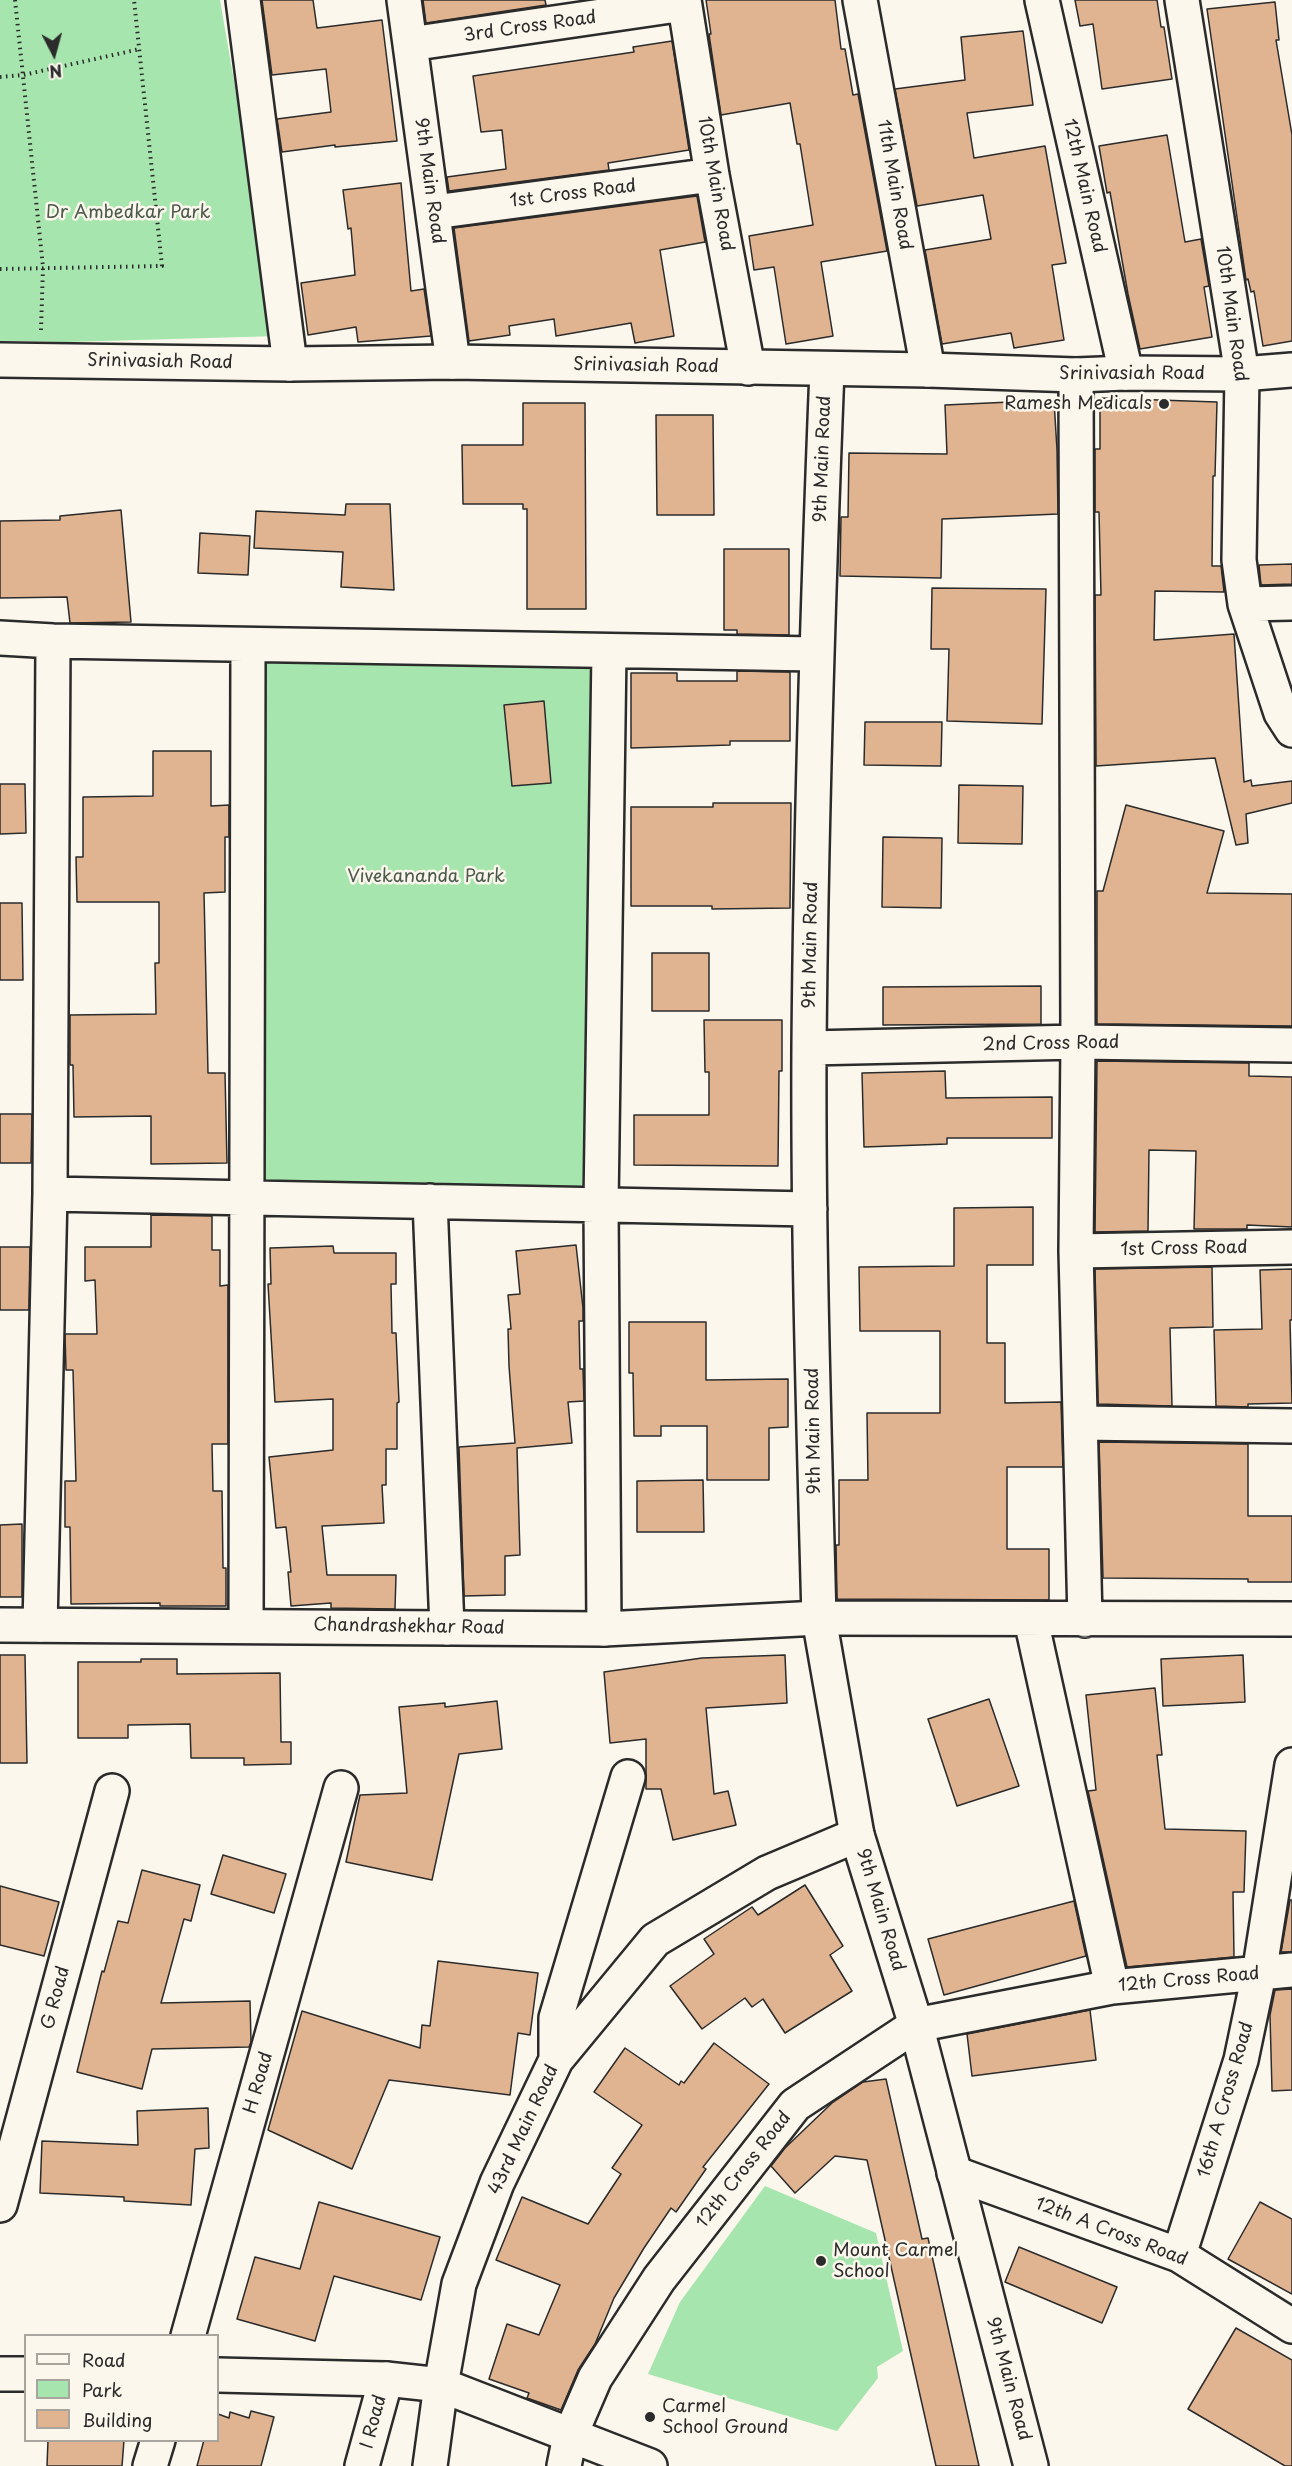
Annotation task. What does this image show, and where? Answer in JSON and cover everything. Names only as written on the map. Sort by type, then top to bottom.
[{"type":"street","points":[[243,0],[290,364]]},
{"type":"street","name":"9th Main Road","points":[[404,0],[453,363]]},
{"type":"street","name":"11th Main Road","points":[[860,0],[928,370]]},
{"type":"street","name":"12th Main Road","points":[[1042,0],[1126,373]]},
{"type":"street","name":"10th Main Road","points":[[1182,0],[1242,374],[1239,560],[1245,604],[1281,713],[1292,730]]},
{"type":"street","name":"3rd Cross Road","points":[[410,44],[684,2]]},
{"type":"street","name":"10th Main Road","points":[[684,2],[712,176],[748,368]]},
{"type":"street","name":"1st Cross Road","points":[[434,212],[712,176]]},
{"type":"street","name":"Srinivasiah Road","points":[[0,360],[290,364],[453,363],[928,370],[1076,375],[1242,374],[1292,370]]},
{"type":"street","name":"9th Main Road","points":[[827,370],[816,654],[809,1048],[810,1209],[819,1618],[857,1835],[916,2025],[1031,2466]]},
{"type":"street","points":[[1076,375],[1078,1042],[1076,1251],[1085,1620]]},
{"type":"street","points":[[1245,604],[1292,603]]},
{"type":"street","points":[[0,638],[248,645],[816,654]]},
{"type":"street","points":[[40,1625],[50,1194],[53,641]]},
{"type":"street","points":[[246,1626],[248,645]]},
{"type":"street","points":[[603,1629],[601,1204],[609,651]]},
{"type":"street","name":"2nd Cross Road","points":[[809,1048],[1078,1042],[1292,1045]]},
{"type":"street","points":[[50,1194],[810,1209]]},
{"type":"street","points":[[430,1201],[447,1628]]},
{"type":"street","name":"1st Cross Road","points":[[1076,1251],[1292,1247]]},
{"type":"street","points":[[1081,1423],[1292,1426]]},
{"type":"street","name":"Chandrashekhar Road","points":[[0,1625],[603,1629],[819,1618],[1292,1619]]},
{"type":"street","points":[[1031,1620],[1112,1987]]},
{"type":"street","name":"16th A Cross Road","points":[[1179,2255],[1241,2060],[1259,1974],[1292,1765]]},
{"type":"street","points":[[556,2060],[555,2018],[628,1778]]},
{"type":"street","name":"H Road","points":[[190,2334],[341,1788]]},
{"type":"street","name":"G Road","points":[[0,2205],[112,1791]]},
{"type":"street","name":"43rd Main Road","points":[[430,2466],[441,2385],[459,2284],[497,2183],[556,2060],[655,1940],[767,1873],[857,1835]]},
{"type":"street","name":"12th Cross Road","points":[[567,2451],[595,2378],[658,2279],[795,2105],[916,2025],[1112,1987],[1292,1970]]},
{"type":"street","name":"12th A Cross Road","points":[[954,2173],[1179,2255],[1292,2326]]},
{"type":"street","points":[[0,2374],[24,2374]]},
{"type":"street","points":[[219,2375],[386,2379],[441,2385],[567,2451],[650,2466]]},
{"type":"street","name":"I Road","points":[[362,2466],[386,2379]]},
{"type":"street","points":[[150,2466],[157,2442]]},
{"type":"path","points":[[15,0],[43,267],[40,361]]},
{"type":"path","points":[[0,269],[162,266],[134,0]]},
{"type":"path","points":[[0,77],[23,75],[140,49]]},
{"type":"green space","name":"Dr Ambedkar Park","points":[[0,0],[220,0],[278,336],[68,342],[0,341]]},
{"type":"green space","name":"Vivekananda Park","points":[[248,645],[609,651],[601,1194],[246,1188]]},
{"type":"green space","points":[[765,2186],[876,2233],[903,2351],[877,2367],[878,2378],[837,2431],[648,2374],[680,2302]]},
{"type":"building","points":[[262,0],[313,0],[317,28],[382,20],[397,141],[335,147],[335,145],[282,152],[277,119],[331,112],[326,69],[272,75]]},
{"type":"building","points":[[423,0],[545,0],[546,5],[426,23]]},
{"type":"building","points":[[706,0],[835,0],[841,49],[845,49],[853,95],[858,94],[887,251],[821,262],[833,336],[786,344],[774,267],[754,270],[749,236],[813,225],[800,144],[797,144],[790,103],[721,115]]},
{"type":"building","points":[[1075,0],[1157,0],[1161,27],[1164,27],[1172,79],[1102,89],[1093,24],[1080,26]]},
{"type":"building","points":[[1275,2],[1279,40],[1276,40],[1292,135],[1292,341],[1263,346],[1254,291],[1251,292],[1248,279],[1246,280],[1207,9]]},
{"type":"building","points":[[1023,31],[1033,105],[967,113],[974,158],[1045,146],[1066,263],[1052,265],[1064,340],[1014,348],[1011,333],[942,344],[925,250],[991,239],[983,195],[917,206],[895,89],[965,80],[961,37]]},
{"type":"building","points":[[672,41],[689,150],[608,163],[609,170],[449,191],[447,177],[506,169],[502,130],[481,132],[473,76],[634,52],[633,47]]},
{"type":"building","points":[[1167,135],[1185,242],[1201,239],[1209,286],[1204,287],[1212,337],[1140,349],[1099,146]]},
{"type":"building","points":[[401,183],[411,291],[424,289],[431,336],[358,342],[356,327],[308,335],[301,283],[355,275],[351,228],[348,229],[343,190]]},
{"type":"building","points":[[697,196],[705,242],[660,250],[674,336],[635,343],[631,323],[556,336],[554,319],[509,326],[510,335],[469,341],[454,228]]},
{"type":"building","points":[[1100,398],[1217,402],[1212,566],[1221,566],[1224,592],[1155,591],[1154,640],[1234,634],[1244,782],[1251,780],[1252,786],[1292,781],[1292,803],[1246,814],[1248,843],[1236,845],[1215,758],[1096,766],[1095,595],[1101,595],[1099,512],[1095,512],[1095,449],[1100,449]]},
{"type":"building","points":[[1054,400],[1058,514],[942,519],[941,578],[840,576],[841,517],[848,517],[849,453],[947,454],[945,405]]},
{"type":"building","points":[[523,403],[585,403],[586,609],[527,609],[527,509],[523,509],[523,504],[463,504],[462,445],[523,445]]},
{"type":"building","points":[[656,415],[713,415],[714,515],[657,515]]},
{"type":"building","points":[[346,504],[390,504],[394,590],[341,587],[343,552],[254,548],[256,511],[345,515]]},
{"type":"building","points":[[121,510],[131,622],[70,623],[67,597],[0,598],[0,521],[60,520],[60,516]]},
{"type":"building","points":[[200,533],[250,536],[248,575],[198,573]]},
{"type":"building","points":[[724,549],[789,549],[789,635],[737,634],[737,630],[724,630]]},
{"type":"building","points":[[1292,564],[1292,584],[1261,585],[1259,565]]},
{"type":"building","points":[[932,588],[1046,589],[1042,724],[947,721],[949,649],[931,649]]},
{"type":"building","points":[[737,671],[790,672],[790,741],[730,741],[730,745],[631,748],[631,673],[677,673],[677,681],[737,681]]},
{"type":"building","points":[[544,701],[551,783],[512,786],[504,705]]},
{"type":"building","points":[[865,722],[942,722],[941,766],[864,765]]},
{"type":"building","points":[[153,751],[211,751],[211,806],[229,805],[229,837],[225,837],[225,892],[204,893],[208,1073],[225,1073],[227,1163],[151,1164],[151,1116],[74,1117],[73,1065],[70,1065],[70,1015],[156,1014],[155,963],[159,963],[159,902],[77,902],[76,857],[83,857],[83,797],[153,796]]},
{"type":"building","points":[[0,784],[25,784],[26,833],[0,834]]},
{"type":"building","points":[[959,785],[1023,786],[1022,844],[958,843]]},
{"type":"building","points":[[713,803],[791,803],[790,908],[712,909],[712,906],[631,906],[631,807],[713,807]]},
{"type":"building","points":[[1126,805],[1224,831],[1207,893],[1292,894],[1292,1026],[1097,1024],[1097,891],[1103,891]]},
{"type":"building","points":[[883,837],[942,838],[941,908],[882,907]]},
{"type":"building","points":[[0,903],[22,903],[23,980],[0,980]]},
{"type":"building","points":[[652,953],[709,953],[709,1011],[652,1011]]},
{"type":"building","points":[[1041,986],[1041,1024],[883,1025],[883,987]]},
{"type":"building","points":[[704,1020],[782,1020],[778,1166],[634,1165],[634,1115],[709,1115],[709,1072],[705,1072]]},
{"type":"building","points":[[1097,1061],[1249,1063],[1249,1076],[1292,1077],[1292,1227],[1247,1225],[1247,1229],[1194,1229],[1196,1151],[1149,1150],[1148,1231],[1095,1232]]},
{"type":"building","points":[[945,1071],[946,1098],[1052,1097],[1052,1138],[947,1138],[947,1144],[864,1147],[862,1073]]},
{"type":"building","points":[[0,1114],[32,1114],[31,1163],[0,1163]]},
{"type":"building","points":[[1033,1207],[1033,1265],[987,1265],[987,1343],[1005,1343],[1005,1403],[1061,1402],[1063,1467],[1007,1467],[1007,1549],[1049,1549],[1049,1600],[837,1599],[836,1545],[839,1545],[839,1480],[868,1480],[867,1413],[940,1413],[940,1331],[860,1331],[859,1267],[954,1266],[954,1208]]},
{"type":"building","points":[[151,1215],[212,1216],[212,1250],[220,1250],[220,1286],[228,1285],[228,1444],[212,1444],[213,1491],[222,1491],[226,1606],[160,1606],[160,1603],[71,1604],[70,1527],[65,1527],[65,1481],[76,1481],[73,1370],[66,1370],[65,1334],[97,1334],[95,1280],[85,1281],[85,1247],[151,1247]]},
{"type":"building","points":[[576,1245],[583,1308],[583,1321],[579,1321],[580,1369],[583,1369],[584,1401],[568,1402],[572,1443],[517,1448],[520,1555],[505,1556],[505,1595],[464,1596],[459,1447],[515,1443],[509,1366],[508,1329],[511,1329],[508,1295],[520,1294],[516,1251]]},
{"type":"building","points":[[333,1246],[334,1253],[396,1253],[396,1284],[391,1284],[392,1333],[396,1333],[399,1402],[397,1403],[397,1449],[386,1449],[386,1485],[382,1485],[384,1523],[322,1526],[327,1575],[396,1575],[395,1609],[331,1608],[331,1603],[291,1606],[288,1572],[291,1572],[286,1527],[276,1528],[269,1457],[333,1450],[333,1399],[275,1402],[268,1284],[271,1284],[270,1248]]},
{"type":"building","points":[[0,1247],[30,1247],[29,1310],[0,1310]]},
{"type":"building","points":[[1212,1267],[1213,1327],[1170,1328],[1172,1406],[1098,1404],[1095,1269]]},
{"type":"building","points":[[1292,1269],[1292,1320],[1290,1320],[1292,1403],[1248,1404],[1248,1407],[1216,1406],[1214,1330],[1262,1329],[1260,1270]]},
{"type":"building","points":[[629,1322],[706,1322],[706,1380],[788,1379],[788,1427],[769,1428],[769,1480],[707,1480],[707,1426],[661,1426],[661,1436],[634,1436],[633,1373],[629,1373]]},
{"type":"building","points":[[1099,1442],[1248,1444],[1248,1516],[1292,1516],[1292,1582],[1248,1582],[1248,1579],[1103,1578]]},
{"type":"building","points":[[703,1480],[704,1532],[637,1532],[637,1481]]},
{"type":"building","points":[[22,1524],[22,1597],[0,1597],[0,1525]]},
{"type":"building","points":[[0,1655],[25,1655],[27,1763],[0,1763]]},
{"type":"building","points":[[785,1655],[787,1703],[706,1708],[714,1794],[728,1791],[736,1825],[673,1840],[661,1789],[646,1789],[646,1739],[610,1743],[604,1672],[702,1658]]},
{"type":"building","points":[[1243,1655],[1245,1702],[1163,1706],[1161,1659]]},
{"type":"building","points":[[141,1659],[177,1659],[177,1674],[280,1673],[281,1742],[291,1742],[291,1764],[244,1765],[244,1758],[191,1758],[190,1724],[128,1725],[128,1738],[78,1738],[78,1662],[141,1662]]},
{"type":"building","points":[[1155,1688],[1162,1755],[1157,1755],[1165,1829],[1246,1831],[1244,1892],[1233,1892],[1234,1957],[1127,1967],[1088,1791],[1096,1790],[1086,1695]]},
{"type":"building","points":[[989,1699],[1019,1786],[957,1806],[928,1719]]},
{"type":"building","points":[[497,1701],[502,1749],[459,1754],[432,1880],[346,1862],[360,1795],[407,1793],[399,1707],[445,1703],[445,1707]]},
{"type":"building","points":[[223,1855],[286,1874],[274,1913],[211,1894]]},
{"type":"building","points":[[142,1870],[200,1885],[191,1921],[184,1919],[161,2003],[250,2001],[251,2042],[249,2047],[152,2049],[142,2089],[77,2072],[102,1971],[104,1972],[118,1921],[128,1923]]},
{"type":"building","points":[[805,1885],[843,1946],[830,1955],[852,1991],[785,2033],[763,1999],[752,2007],[745,1998],[702,2029],[670,1986],[714,1954],[704,1939],[752,1907],[758,1915]]},
{"type":"building","points":[[0,1886],[59,1902],[44,1956],[0,1945]]},
{"type":"building","points":[[1290,1900],[1292,1900],[1292,1952],[1281,1952]]},
{"type":"building","points":[[1074,1901],[1086,1956],[944,1995],[928,1939]]},
{"type":"building","points":[[438,1961],[538,1973],[530,2035],[518,2033],[510,2095],[389,2080],[352,2169],[268,2130],[302,2011],[420,2048],[422,2025],[430,2026]]},
{"type":"building","points":[[1292,1989],[1292,2090],[1272,2091],[1270,2015],[1275,1990]]},
{"type":"building","points":[[1090,2010],[1096,2060],[972,2076],[967,2034]]},
{"type":"building","points":[[714,2043],[769,2084],[703,2167],[706,2169],[676,2212],[671,2208],[644,2248],[614,2298],[595,2344],[578,2370],[561,2410],[527,2398],[529,2393],[489,2379],[507,2324],[539,2335],[560,2285],[496,2260],[522,2197],[588,2224],[621,2174],[612,2168],[642,2125],[594,2092],[625,2048],[679,2085],[681,2081],[684,2083]]},
{"type":"building","points":[[886,2079],[922,2239],[928,2238],[979,2466],[936,2466],[867,2160],[835,2156],[795,2193],[771,2166],[785,2148],[832,2103],[863,2082]]},
{"type":"building","points":[[208,2108],[209,2148],[195,2149],[191,2205],[124,2201],[124,2197],[40,2193],[42,2141],[138,2145],[137,2111]]},
{"type":"building","points":[[319,2202],[440,2237],[421,2300],[334,2276],[315,2341],[237,2319],[255,2257],[300,2269]]},
{"type":"building","points":[[1260,2202],[1292,2219],[1292,2294],[1228,2259]]},
{"type":"building","points":[[1019,2247],[1117,2287],[1102,2323],[1005,2282]]},
{"type":"building","points":[[1236,2328],[1292,2360],[1292,2466],[1285,2466],[1188,2409]]},
{"type":"building","points":[[251,2411],[274,2417],[261,2466],[197,2466],[203,2442],[219,2442],[219,2414],[229,2418],[230,2412],[249,2418]]},
{"type":"building","points":[[48,2442],[124,2442],[122,2466],[47,2466]]},
{"type":"place","name":"Ramesh Medicals","points":[[1164,404]]},
{"type":"place","name":"Mount Carmel School","points":[[821,2261]]},
{"type":"place","name":"Carmel School Ground","points":[[650,2417]]}]
